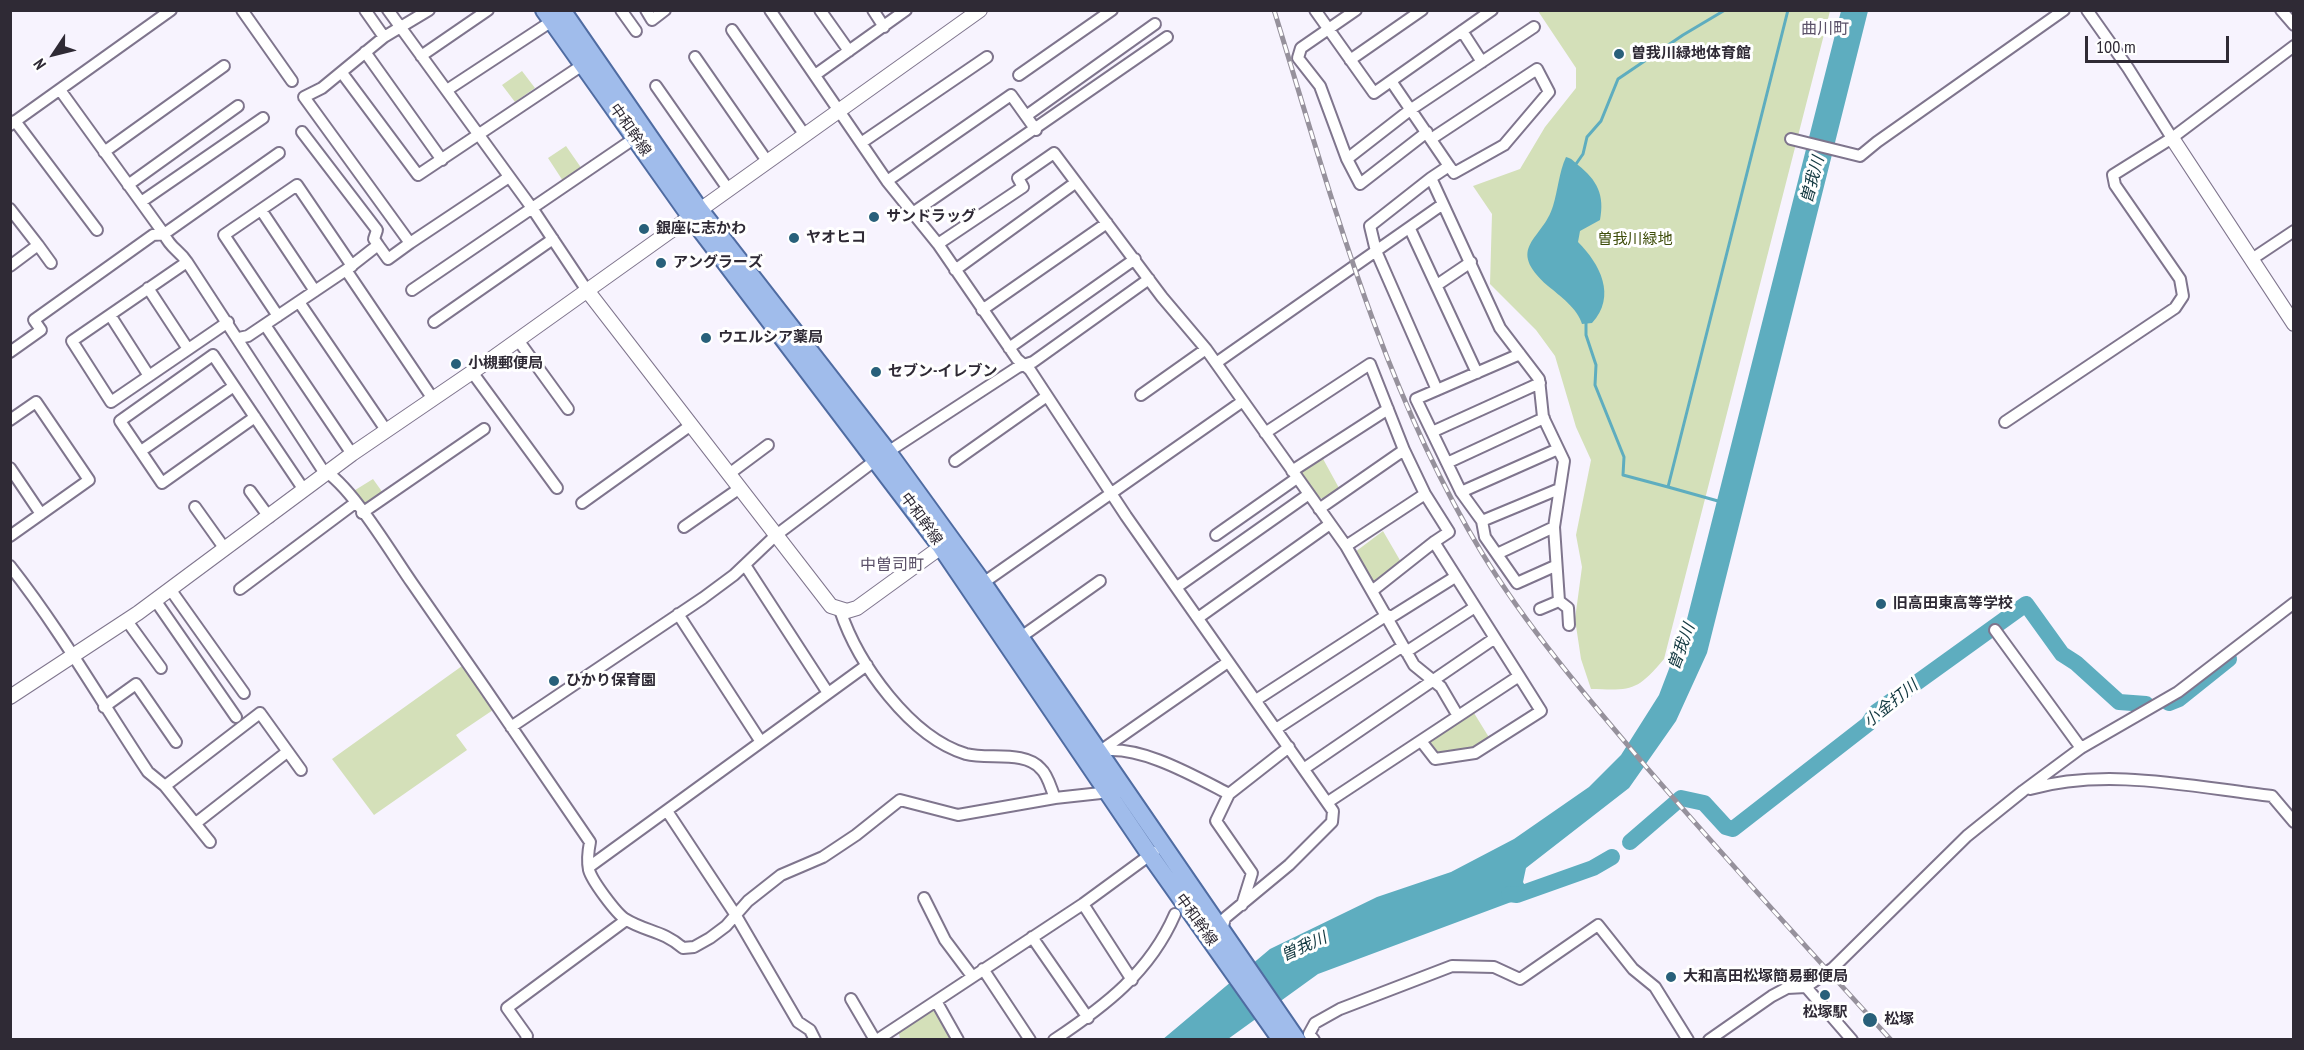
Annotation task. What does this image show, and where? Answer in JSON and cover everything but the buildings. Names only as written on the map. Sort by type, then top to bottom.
[{"type":"main road","name":"中和幹線","points":[[553,14],[635,138],[983,583],[1022,637],[1115,788],[1150,855],[1220,937]]},
{"type":"main road","name":"中和幹線","points":[[553,14],[695,213]]},
{"type":"main road","name":"中和幹線","points":[[882,456],[941,547],[1094,756]]},
{"type":"main road","name":"中和幹線","points":[[1115,788],[1164,845],[1279,1029],[1297,1040]]},
{"type":"street","points":[[97,230],[13,123],[171,10]]},
{"type":"street","points":[[242,10],[292,81]]},
{"type":"street","points":[[365,10],[384,37]]},
{"type":"street","points":[[388,10],[532,208],[586,289],[831,606],[840,610],[856,608],[941,547]]},
{"type":"street","points":[[410,243],[304,97],[322,88],[342,73],[384,37],[429,10]]},
{"type":"street","points":[[421,56],[488,10]]},
{"type":"street","points":[[621,10],[636,31]]},
{"type":"street","points":[[646,10],[652,20],[665,10]]},
{"type":"street","points":[[770,10],[887,181],[938,244],[1009,348],[1047,396],[1228,662],[1305,768],[1333,811],[1332,822],[1225,918],[1220,937]]},
{"type":"street","points":[[820,10],[849,51]]},
{"type":"street","points":[[873,10],[884,27]]},
{"type":"street","points":[[815,75],[906,10]]},
{"type":"street","points":[[10,697],[127,621],[352,453],[518,340],[586,289],[980,10]]},
{"type":"street","points":[[1019,75],[1112,10]]},
{"type":"street","points":[[1315,10],[1374,93],[1492,10]]},
{"type":"street","points":[[1356,10],[1301,48],[1298,58],[1320,86],[1347,159],[1360,184],[1429,136],[1537,69],[1549,92],[1504,145],[1454,173],[1429,136],[1410,110],[1391,81]]},
{"type":"street","points":[[1350,60],[1422,10]]},
{"type":"street","points":[[1791,139],[1860,156],[1876,142],[2064,10]]},
{"type":"street","points":[[2087,10],[2294,324]]},
{"type":"street","points":[[2280,10],[2294,25]]},
{"type":"street","points":[[447,90],[553,14]]},
{"type":"street","points":[[1026,116],[1155,24]]},
{"type":"street","points":[[1347,159],[1410,110],[1534,27]]},
{"type":"street","points":[[732,30],[804,134]]},
{"type":"street","points":[[1462,31],[1482,62]]},
{"type":"street","points":[[914,212],[1036,130],[1167,37]]},
{"type":"street","points":[[2005,422],[2175,308],[2183,297],[2180,279],[2115,185],[2113,176],[2172,138],[2294,46]]},
{"type":"street","points":[[365,52],[442,159]]},
{"type":"street","points":[[695,57],[767,160]]},
{"type":"street","points":[[861,143],[987,57]]},
{"type":"street","points":[[342,73],[418,175],[584,64]]},
{"type":"street","points":[[104,152],[224,66]]},
{"type":"street","points":[[656,86],[728,189]]},
{"type":"street","points":[[60,90],[164,234],[171,248],[180,252],[228,322],[239,339],[240,347],[322,469],[328,472],[358,508],[590,842],[587,856],[590,873],[618,914],[626,920],[669,936],[683,948],[694,947],[710,938],[781,875],[823,856],[856,835],[900,800],[958,814],[1115,788]]},
{"type":"street","points":[[887,181],[1011,95],[1036,130]]},
{"type":"street","points":[[128,185],[238,106]]},
{"type":"street","points":[[141,202],[263,118]]},
{"type":"street","points":[[302,132],[377,230],[374,239],[388,259],[508,177]]},
{"type":"street","points":[[412,290],[635,138]]},
{"type":"street","points":[[10,352],[41,330],[34,320],[153,235],[164,234],[279,153]]},
{"type":"street","points":[[938,244],[1023,187],[1018,178],[1054,153],[1149,279],[1206,349],[1346,546],[1414,665],[1441,687],[1458,716]]},
{"type":"street","points":[[1437,390],[1376,251],[1370,226],[1449,166]]},
{"type":"street","points":[[1431,178],[1500,327],[1539,379],[1544,418],[1564,461],[1554,527],[1559,601],[1568,608],[1569,624]]},
{"type":"street","points":[[955,270],[1075,183]]},
{"type":"street","points":[[278,316],[224,235],[297,184],[433,399]]},
{"type":"street","points":[[1216,363],[1443,204]]},
{"type":"street","points":[[10,209],[51,263]]},
{"type":"street","points":[[261,210],[315,291]]},
{"type":"street","points":[[982,310],[1107,223]]},
{"type":"street","points":[[1410,229],[1477,373]]},
{"type":"street","points":[[2252,259],[2294,231]]},
{"type":"street","points":[[434,322],[552,239]]},
{"type":"street","points":[[10,266],[38,245]]},
{"type":"street","points":[[239,339],[265,325],[349,268],[378,245]]},
{"type":"street","points":[[1009,348],[1135,260]]},
{"type":"street","points":[[187,262],[72,341],[111,402],[228,322]]},
{"type":"street","points":[[1437,285],[1471,262]]},
{"type":"street","points":[[511,727],[678,614],[745,565],[775,536],[882,456],[1018,367],[1024,366],[1149,279]]},
{"type":"street","points":[[148,288],[188,349]]},
{"type":"street","points":[[299,302],[386,430]]},
{"type":"street","points":[[110,315],[149,376]]},
{"type":"street","points":[[265,325],[352,453]]},
{"type":"street","points":[[518,340],[568,409]]},
{"type":"street","points":[[1142,395],[1206,349]]},
{"type":"street","points":[[1520,354],[1416,399],[1461,492],[1482,521],[1485,537],[1517,583],[1556,566]]},
{"type":"street","points":[[255,417],[162,483],[120,421],[213,355],[255,417],[304,490]]},
{"type":"street","points":[[1265,433],[1370,364],[1404,450],[1425,494],[1449,532],[1372,591]]},
{"type":"street","points":[[472,372],[557,488]]},
{"type":"street","points":[[1432,432],[1540,383]]},
{"type":"street","points":[[141,451],[234,386]]},
{"type":"street","points":[[955,461],[1047,396]]},
{"type":"street","points":[[983,583],[1243,401]]},
{"type":"street","points":[[10,420],[36,402],[89,480],[10,536]]},
{"type":"street","points":[[1216,535],[1294,474],[1388,409]]},
{"type":"street","points":[[1447,463],[1544,418]]},
{"type":"street","points":[[582,502],[691,425]]},
{"type":"street","points":[[240,589],[358,508],[484,429]]},
{"type":"street","points":[[729,474],[768,445]]},
{"type":"street","points":[[1461,492],[1558,449]]},
{"type":"street","points":[[1319,508],[1404,450]]},
{"type":"street","points":[[10,468],[42,514]]},
{"type":"street","points":[[684,527],[740,488]]},
{"type":"street","points":[[1482,521],[1559,489]]},
{"type":"street","points":[[250,491],[269,517]]},
{"type":"street","points":[[1346,546],[1425,494]]},
{"type":"street","points":[[1178,587],[1309,495]]},
{"type":"street","points":[[195,507],[225,549]]},
{"type":"street","points":[[1198,618],[1330,524]]},
{"type":"street","points":[[1497,554],[1554,527]]},
{"type":"street","points":[[1421,741],[1435,759],[1475,753],[1541,711],[1434,542]]},
{"type":"street","points":[[745,565],[828,693]]},
{"type":"street","points":[[10,566],[48,614],[104,707],[148,772],[165,786],[210,843]]},
{"type":"street","points":[[1256,700],[1455,577]]},
{"type":"street","points":[[1022,637],[1100,581]]},
{"type":"street","points":[[170,589],[244,693]]},
{"type":"street","points":[[156,600],[237,717]]},
{"type":"street","points":[[1540,609],[1559,601]]},
{"type":"street","points":[[1708,1040],[1772,996],[1787,988],[1806,987],[1833,968],[1967,836],[2080,748],[2178,692],[2294,603]]},
{"type":"street","points":[[1276,729],[1475,607]]},
{"type":"street","points":[[840,610],[867,665],[912,721],[924,731],[966,754],[1024,759],[1041,768],[1055,798]]},
{"type":"street","points":[[678,614],[761,742]]},
{"type":"street","points":[[127,621],[161,668]]},
{"type":"street","points":[[1995,630],[2080,748]]},
{"type":"street","points":[[1305,768],[1495,638]]},
{"type":"street","points":[[1094,756],[1228,662]]},
{"type":"street","points":[[589,867],[867,665]]},
{"type":"street","points":[[1328,802],[1519,676]]},
{"type":"street","points":[[104,707],[136,684],[177,742]]},
{"type":"street","points":[[165,786],[260,713],[301,770]]},
{"type":"street","points":[[1241,905],[1252,873],[1216,821],[1229,794],[1289,747]]},
{"type":"street","points":[[1094,756],[1114,749],[1165,762],[1229,794]]},
{"type":"street","points":[[196,823],[287,752]]},
{"type":"street","points":[[2024,791],[2057,781],[2110,778],[2272,796],[2294,822]]},
{"type":"street","points":[[667,811],[735,914],[798,1022],[810,1030],[815,1040]]},
{"type":"street","points":[[850,999],[882,1038],[1083,904],[1164,845]]},
{"type":"street","points":[[924,898],[945,940],[972,976]]},
{"type":"street","points":[[1083,904],[1132,980]]},
{"type":"street","points":[[1054,1040],[1088,1018],[1132,980],[1165,936],[1175,914]]},
{"type":"street","points":[[526,1040],[527,1036],[507,1008],[626,920]]},
{"type":"street","points":[[1314,1039],[1310,1034],[1315,1023],[1340,1009],[1452,966],[1494,967],[1520,979],[1598,925],[1633,969],[1655,987],[1688,1040]]},
{"type":"street","points":[[1032,937],[1088,1018]]},
{"type":"street","points":[[983,969],[1030,1040]]},
{"type":"street","points":[[1806,987],[1852,1040]]},
{"type":"street","points":[[936,1001],[958,1040]]},
{"type":"green space","name":"曽我川緑地","points":[[1538,11],[1830,11],[1664,659],[1647,678],[1625,689],[1591,689],[1581,659],[1575,619],[1582,567],[1576,535],[1591,460],[1576,427],[1555,356],[1536,330],[1490,284],[1492,214],[1473,186],[1520,169],[1545,127],[1576,88],[1576,68]]},
{"type":"green space","points":[[522,71],[535,88],[515,102],[502,85]]},
{"type":"green space","points":[[566,146],[582,169],[563,181],[548,158]]},
{"type":"green space","points":[[1322,457],[1339,488],[1325,499],[1317,497],[1299,472]]},
{"type":"green space","points":[[373,479],[383,493],[367,504],[360,503],[352,492]]},
{"type":"green space","points":[[1383,531],[1401,562],[1373,584],[1355,552]]},
{"type":"green space","points":[[462,666],[493,710],[456,735],[467,750],[374,815],[332,759]]},
{"type":"green space","points":[[1474,713],[1490,739],[1470,750],[1438,753],[1430,742]]},
{"type":"green space","points":[[931,1007],[953,1039],[900,1039],[898,1028]]},
{"type":"water","name":"曽我川","points":[[1841,11],[1868,11],[1707,653],[1676,721],[1629,788],[1526,868],[1523,882],[1530,895],[1318,974],[1228,1039],[1162,1040],[1270,949],[1377,897],[1451,872],[1514,839],[1589,787],[1621,755],[1659,695],[1685,627]]},
{"type":"water","points":[[1566,157],[1573,160],[1590,176],[1600,196],[1600,220],[1580,231],[1578,242],[1593,260],[1603,281],[1603,302],[1592,323],[1582,324],[1572,308],[1535,273],[1529,262],[1530,244],[1548,218],[1553,206]]},
{"type":"waterway","points":[[1576,164],[1583,154],[1587,137],[1601,121],[1618,79],[1725,10]]},
{"type":"waterway","points":[[1586,323],[1586,335],[1596,365],[1595,385],[1624,457],[1623,475],[1668,487],[1788,10]]},
{"type":"waterway","points":[[1668,487],[1718,501]]},
{"type":"waterway","name":"小金打川","points":[[1630,842],[1681,798],[1704,803],[1726,827],[1733,829],[1868,724],[1876,712],[2026,604],[2062,654],[2076,663],[2119,702],[2146,704]]},
{"type":"waterway","name":"小金打川","points":[[2169,703],[2179,699],[2229,659]]},
{"type":"waterway","name":"小金打川","points":[[1509,894],[1517,895],[1593,868],[1612,857]]},
{"type":"railway","points":[[1274,10],[1338,219],[1387,357],[1446,489],[1482,553],[1537,634],[1599,711],[1703,832],[1891,1040]]},
{"type":"place","name":"曽我川緑地体育館","points":[[1619,54]]},
{"type":"place","name":"サンドラッグ","points":[[874,217]]},
{"type":"place","name":"銀座に志かわ","points":[[644,229]]},
{"type":"place","name":"ヤオヒコ","points":[[794,238]]},
{"type":"place","name":"アングラーズ","points":[[661,263]]},
{"type":"place","name":"ウエルシア薬局","points":[[706,338]]},
{"type":"place","name":"小槻郵便局","points":[[456,364]]},
{"type":"place","name":"セブン-イレブン","points":[[876,372]]},
{"type":"place","name":"旧高田東高等学校","points":[[1881,604]]},
{"type":"place","name":"ひかり保育園","points":[[554,681]]},
{"type":"place","name":"大和高田松塚簡易郵便局","points":[[1671,977]]},
{"type":"place","name":"松塚駅","points":[[1825,995]]},
{"type":"place","name":"松塚","points":[[1870,1020]]},
{"type":"district","name":"曲川町","points":[[1825,29]]},
{"type":"district","name":"中曽司町","points":[[892,565]]}]
